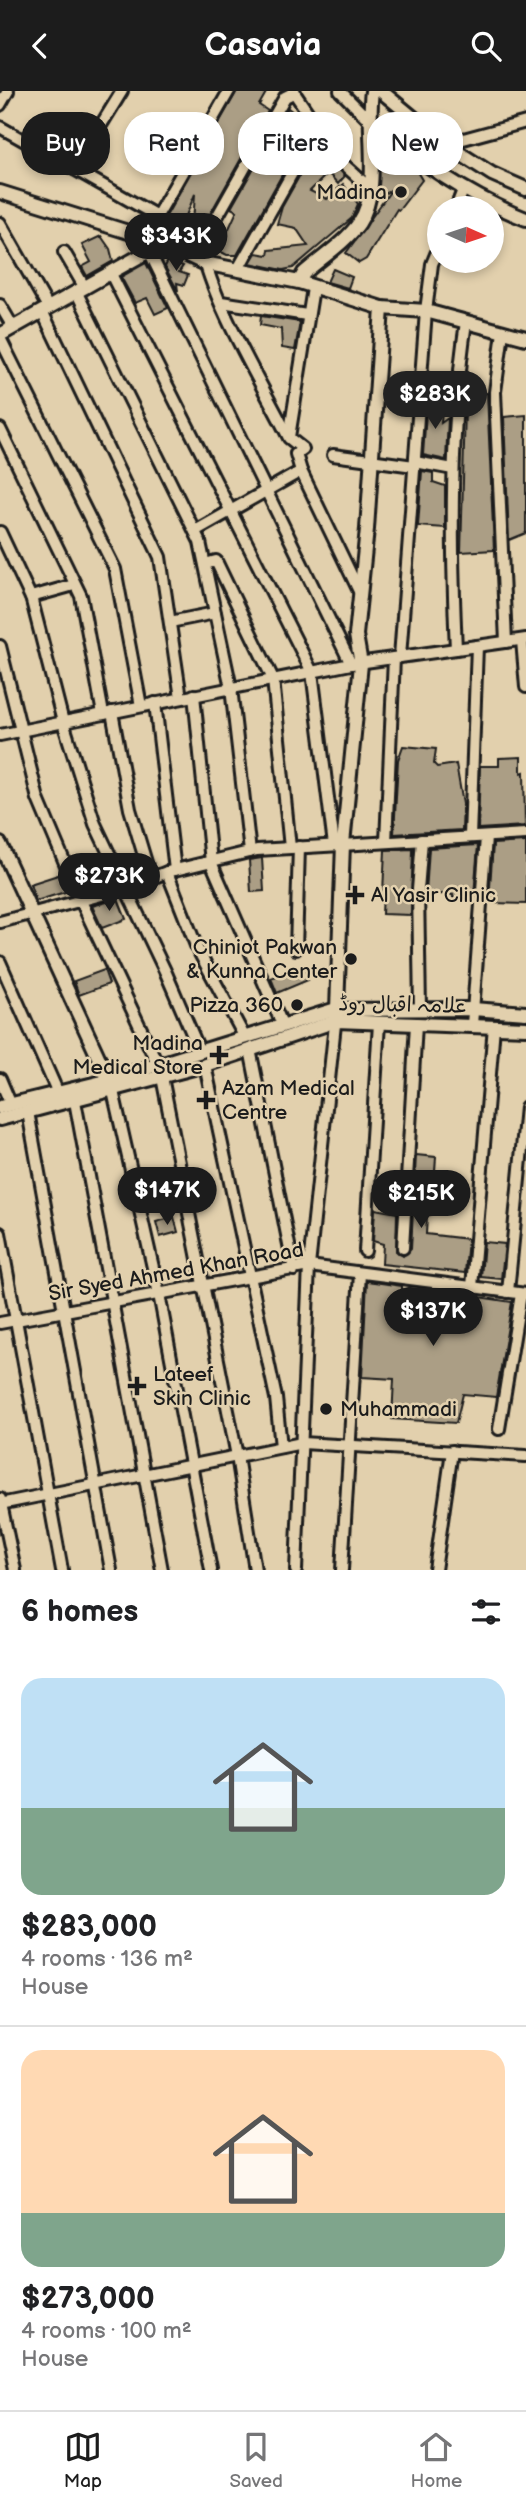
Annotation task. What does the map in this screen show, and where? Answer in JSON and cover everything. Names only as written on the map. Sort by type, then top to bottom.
[{"type":"street","points":[[0,105],[8,91]]},
{"type":"street","points":[[109,112],[122,91]]},
{"type":"street","points":[[199,356],[153,246],[157,216],[229,91]]},
{"type":"street","points":[[340,91],[367,115]]},
{"type":"street","points":[[370,112],[372,91]]},
{"type":"street","points":[[381,91],[406,112]]},
{"type":"street","points":[[307,112],[294,92],[285,97],[201,245],[204,263],[221,302],[289,438],[303,449],[296,454],[301,471],[359,591]]},
{"type":"street","points":[[463,139],[526,122]]},
{"type":"street","points":[[0,127],[21,139]]},
{"type":"street","points":[[463,155],[492,174],[524,186]]},
{"type":"street","points":[[353,173],[372,190]]},
{"type":"street","points":[[85,175],[157,216]]},
{"type":"street","points":[[238,269],[291,175]]},
{"type":"street","points":[[299,282],[304,273],[358,225],[369,206],[371,175]]},
{"type":"street","points":[[440,175],[463,190],[526,219]]},
{"type":"street","points":[[461,196],[463,190]]},
{"type":"street","points":[[0,192],[204,263],[299,282],[382,308],[426,311],[526,338]]},
{"type":"street","points":[[0,223],[45,309],[160,557],[181,698]]},
{"type":"street","points":[[141,706],[115,569],[0,337],[153,246]]},
{"type":"street","points":[[153,246],[265,491],[356,664]]},
{"type":"street","points":[[64,253],[195,531],[205,564],[231,688],[250,852]]},
{"type":"street","points":[[110,272],[312,672],[338,845]]},
{"type":"street","points":[[386,842],[397,657],[431,273]]},
{"type":"street","points":[[289,438],[313,288]]},
{"type":"street","points":[[221,302],[307,315]]},
{"type":"street","points":[[0,305],[13,327]]},
{"type":"street","points":[[296,1570],[309,1266],[336,1015],[338,845],[356,664],[359,591],[372,461],[382,308]]},
{"type":"street","points":[[456,649],[451,531],[455,398],[466,322]]},
{"type":"street","points":[[503,332],[495,392],[506,642]]},
{"type":"street","points":[[0,429],[81,596],[130,809],[151,879]]},
{"type":"street","points":[[333,455],[453,469]]},
{"type":"street","points":[[195,531],[301,471]]},
{"type":"street","points":[[0,532],[32,600],[63,722],[95,824],[124,890],[166,973],[200,1052]]},
{"type":"street","points":[[205,564],[216,561],[273,679],[295,848],[296,949]]},
{"type":"street","points":[[32,600],[31,597],[74,585]]},
{"type":"street","points":[[170,622],[215,613]]},
{"type":"street","points":[[0,735],[273,679],[397,657],[524,639],[526,687]]},
{"type":"street","points":[[0,646],[38,799],[81,901],[160,1071],[237,1456],[255,1570]]},
{"type":"street","points":[[470,837],[477,646]]},
{"type":"street","points":[[194,695],[211,862],[282,1024]]},
{"type":"street","points":[[155,703],[171,871],[197,948],[244,1036]]},
{"type":"street","points":[[0,922],[124,890],[171,871],[250,852],[526,834]]},
{"type":"street","points":[[472,1025],[486,837]]},
{"type":"street","points":[[420,1009],[418,890],[422,840]]},
{"type":"street","points":[[0,844],[111,1086],[159,1294],[211,1570]]},
{"type":"street","points":[[0,962],[58,1093]]},
{"type":"street","name":"علامہ اقبال روڈ","points":[[0,1119],[75,1101],[111,1086],[160,1071],[200,1052],[282,1024],[336,1015],[420,1009],[526,1013]]},
{"type":"street","name":"علامہ اقبال روڈ","points":[[160,1071],[205,1065],[336,1015],[379,1023],[526,1028]]},
{"type":"street","points":[[365,1251],[379,1023]]},
{"type":"street","points":[[403,1248],[416,1024]]},
{"type":"street","points":[[472,1287],[494,1026]]},
{"type":"street","points":[[250,1049],[294,1269]]},
{"type":"street","points":[[205,1065],[276,1398],[281,1447]]},
{"type":"street","points":[[0,1079],[5,1106]]},
{"type":"street","name":"علامہ اقبال روڈ","points":[[5,1106],[58,1093],[111,1086]]},
{"type":"street","points":[[75,1101],[162,1570]]},
{"type":"street","points":[[508,1292],[526,1107]]},
{"type":"street","points":[[28,1112],[111,1570]]},
{"type":"street","points":[[0,1234],[62,1570]]},
{"type":"street","name":"Sir Syed Ahmed Khan Road","points":[[0,1323],[309,1266],[523,1294]]},
{"type":"street","points":[[342,1570],[360,1273]]},
{"type":"street","points":[[499,1429],[523,1294]]},
{"type":"street","points":[[15,1570],[0,1502],[96,1486],[302,1443],[526,1456]]},
{"type":"street","points":[[435,1570],[452,1451]]},
{"type":"building","points":[[237,91],[267,91],[259,105],[267,112],[238,112],[238,164],[196,239],[192,237],[195,194],[176,240],[165,235],[165,218],[189,175],[224,175],[224,114]]},
{"type":"building","points":[[250,175],[282,175],[237,255],[227,255],[210,246],[218,231],[226,235],[237,211],[231,208]]},
{"type":"building","points":[[300,175],[326,175],[310,191],[327,199],[343,184],[358,204],[352,218],[293,268],[283,270],[250,263],[256,253],[268,255],[269,250],[308,246],[296,228],[277,224],[282,207]]},
{"type":"building","points":[[330,175],[344,175],[338,184]]},
{"type":"building","points":[[379,175],[419,175],[422,180],[399,210],[397,209],[366,259],[359,263],[346,253],[392,189],[378,198]]},
{"type":"building","points":[[101,236],[110,249],[113,261],[87,276],[82,267],[91,262],[82,245]]},
{"type":"building","points":[[168,260],[183,266],[179,272],[188,275],[184,285],[177,283],[178,291],[165,267]]},
{"type":"building","points":[[146,263],[168,308],[155,314],[147,298],[135,303],[121,277]]},
{"type":"building","points":[[333,269],[352,277],[348,288],[327,282]]},
{"type":"building","points":[[261,316],[300,322],[295,350],[282,348],[281,329],[260,325]]},
{"type":"building","points":[[487,393],[494,550],[461,552],[465,409],[474,411],[476,395]]},
{"type":"building","points":[[427,398],[443,402],[441,423],[448,418],[446,460],[423,455]]},
{"type":"building","points":[[526,415],[526,533],[509,540],[504,417]]},
{"type":"building","points":[[422,471],[433,473],[433,482],[445,486],[445,528],[418,526]]},
{"type":"building","points":[[403,746],[436,749],[434,764],[437,767],[456,764],[463,804],[462,830],[394,834],[398,760]]},
{"type":"building","points":[[521,757],[521,773],[524,772],[525,826],[478,829],[480,766],[499,766],[499,758]]},
{"type":"building","points":[[526,842],[526,904],[489,901],[493,844]]},
{"type":"building","points":[[478,845],[474,896],[453,898],[453,895],[426,893],[429,848]]},
{"type":"building","points":[[413,849],[411,915],[382,914],[385,850]]},
{"type":"building","points":[[262,858],[264,891],[251,892],[249,860]]},
{"type":"building","points":[[61,874],[68,891],[36,901],[30,884]]},
{"type":"building","points":[[118,899],[126,919],[102,928],[92,906]]},
{"type":"building","points":[[302,966],[308,980],[277,993],[271,978]]},
{"type":"building","points":[[104,970],[109,984],[79,995],[74,981]]},
{"type":"building","points":[[416,1155],[436,1157],[432,1214],[427,1216],[426,1234],[468,1239],[465,1273],[382,1264],[383,1244],[373,1241],[375,1209],[397,1213],[396,1251],[403,1256],[411,1249]]},
{"type":"building","points":[[174,1217],[178,1232],[160,1237],[156,1222]]},
{"type":"building","points":[[484,1242],[505,1244],[501,1279],[481,1277]]},
{"type":"building","points":[[367,1281],[402,1286],[402,1290],[412,1287],[512,1302],[496,1397],[463,1394],[456,1423],[392,1419],[394,1379],[362,1377]]},
{"type":"place","name":"Madina","points":[[401,192]]},
{"type":"place","name":"Al Yasir Clinic","points":[[355,895]]},
{"type":"place","name":"Chiniot Pakwan & Kunna Center","points":[[351,959]]},
{"type":"place","name":"Pizza 360","points":[[297,1005]]},
{"type":"place","name":"Madina Medical Store","points":[[219,1055]]},
{"type":"place","name":"Azam Medical Centre","points":[[206,1100]]},
{"type":"place","name":"Lateef Skin Clinic","points":[[137,1386]]},
{"type":"place","name":"Muhammadi","points":[[326,1409]]}]
